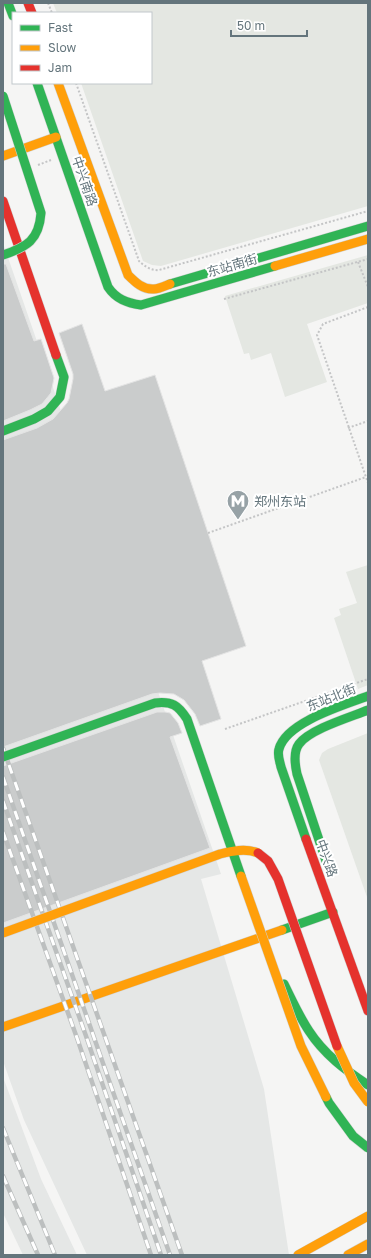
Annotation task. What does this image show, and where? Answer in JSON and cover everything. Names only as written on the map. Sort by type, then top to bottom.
[{"type":"street","points":[[8,3],[12,13]]},
{"type":"street","name":"中兴南路","points":[[37,84],[108,287]]},
{"type":"street","name":"中兴南路","points":[[58,84],[128,275]]},
{"type":"street","points":[[3,96],[41,213],[41,220],[37,235],[30,243],[3,256]]},
{"type":"street","points":[[3,156],[56,137]]},
{"type":"street","points":[[3,201],[64,377],[60,397],[48,410],[34,420],[3,431]]},
{"type":"street","name":"东站南街","points":[[128,275],[137,285],[154,289],[368,226]]},
{"type":"street","name":"东站南街","points":[[108,287],[120,300],[141,305],[368,239]]},
{"type":"street","name":"东站北街","points":[[305,722],[368,696]]},
{"type":"street","points":[[3,756],[155,703],[167,701],[180,708],[187,719],[301,1046],[329,1103],[353,1136],[368,1148]]},
{"type":"street","name":"东站北街","points":[[310,734],[368,710]]},
{"type":"street","name":"中兴路","points":[[305,722],[291,731],[284,740],[279,749],[279,760],[368,1011]]},
{"type":"street","name":"中兴路","points":[[310,734],[300,743],[297,750],[295,760],[296,774],[330,872]]},
{"type":"street","points":[[3,932],[220,854],[243,849],[260,853],[269,862],[278,879],[338,1048],[354,1083],[368,1102]]},
{"type":"street","points":[[3,1027],[333,912]]},
{"type":"street","points":[[271,962],[309,1031],[329,1055],[368,1086]]},
{"type":"street","points":[[360,963],[368,986]]},
{"type":"street","points":[[298,1255],[368,1216]]},
{"type":"street","points":[[348,1255],[368,1244]]},
{"type":"path","points":[[76,84],[139,261],[144,266],[160,270],[368,211]]},
{"type":"path","points":[[224,299],[368,259]]},
{"type":"path","points":[[358,262],[368,287]]},
{"type":"path","points":[[368,307],[323,324],[316,335],[368,483]]},
{"type":"path","points":[[348,428],[368,421]]},
{"type":"path","points":[[208,533],[366,477]]},
{"type":"path","points":[[225,729],[368,679]]},
{"type":"shaded area","points":[[53,3],[368,3],[368,206],[161,266],[152,265],[143,261],[81,84],[152,84],[152,12],[57,12]]},
{"type":"shaded area","points":[[3,243],[221,874],[201,879],[264,1089],[289,1255],[87,1255],[24,1120],[3,1061]]},
{"type":"shaded area","points":[[368,255],[368,303],[307,324],[327,382],[285,397],[271,353],[251,360],[249,353],[244,354],[225,296]]},
{"type":"shaded area","points":[[368,565],[368,685],[358,689],[334,618],[341,615],[339,609],[357,603],[346,572]]},
{"type":"shaded area","points":[[368,733],[368,900],[319,760],[322,753],[328,749]]},
{"type":"shaded area","points":[[3,1077],[41,1179],[77,1255],[23,1255],[3,1213]]},
{"type":"building","points":[[3,264],[6,264],[34,341],[41,339],[54,378],[51,393],[42,404],[3,421]]},
{"type":"building","points":[[82,324],[105,391],[155,375],[246,646],[202,661],[221,719],[200,726],[195,714],[184,700],[174,694],[152,694],[3,747],[3,440],[37,428],[53,419],[67,403],[73,374],[59,333]]},
{"type":"building","points":[[157,712],[170,713],[178,723],[182,733],[170,737],[210,848],[3,923],[3,766]]},
{"type":"railway","points":[[3,748],[182,1255]]},
{"type":"railway","points":[[3,777],[170,1255]]},
{"type":"railway","points":[[3,801],[161,1255]]},
{"type":"railway","points":[[3,832],[77,1038],[151,1255]]},
{"type":"railway","points":[[3,1128],[55,1255]]},
{"type":"railway","points":[[3,1176],[38,1255]]},
{"type":"traffic: fast","points":[[8,3],[12,13]]},
{"type":"traffic: fast","points":[[37,84],[108,287],[115,295],[127,302],[141,305],[275,266]]},
{"type":"traffic: fast","points":[[3,96],[41,213],[38,230],[30,241],[19,249],[3,255]]},
{"type":"traffic: fast","points":[[170,284],[368,226]]},
{"type":"traffic: fast","points":[[3,431],[34,419],[48,411],[60,397],[64,377],[56,355]]},
{"type":"traffic: fast","points":[[306,839],[281,767],[278,751],[284,739],[292,731],[304,723],[331,710],[368,696]]},
{"type":"traffic: fast","points":[[3,757],[155,703],[170,703],[181,710],[187,719],[241,876]]},
{"type":"traffic: fast","points":[[326,861],[297,774],[295,763],[297,747],[304,739],[321,728],[368,710]]},
{"type":"traffic: fast","points":[[282,930],[333,912]]},
{"type":"traffic: fast","points":[[284,984],[305,1025],[321,1047],[343,1067],[368,1085]]},
{"type":"traffic: fast","points":[[326,1097],[353,1136],[368,1148]]},
{"type":"traffic: slow","points":[[58,84],[128,275],[136,283],[150,289],[156,289],[170,284]]},
{"type":"traffic: slow","points":[[3,156],[56,137]]},
{"type":"traffic: slow","points":[[275,266],[368,239]]},
{"type":"traffic: slow","points":[[3,933],[220,854],[244,850],[258,853]]},
{"type":"traffic: slow","points":[[241,876],[301,1046],[326,1097]]},
{"type":"traffic: slow","points":[[3,1027],[282,930]]},
{"type":"traffic: slow","points":[[337,1046],[354,1083],[368,1102]]},
{"type":"traffic: slow","points":[[298,1255],[368,1216]]},
{"type":"traffic: slow","points":[[348,1255],[368,1244]]},
{"type":"traffic: jam","points":[[28,3],[32,12]]},
{"type":"traffic: jam","points":[[3,201],[56,355]]},
{"type":"traffic: jam","points":[[306,839],[368,1011]]},
{"type":"traffic: jam","points":[[258,853],[268,861],[278,879],[337,1046]]},
{"type":"place","name":"郑州东站","points":[[238,520]]}]
